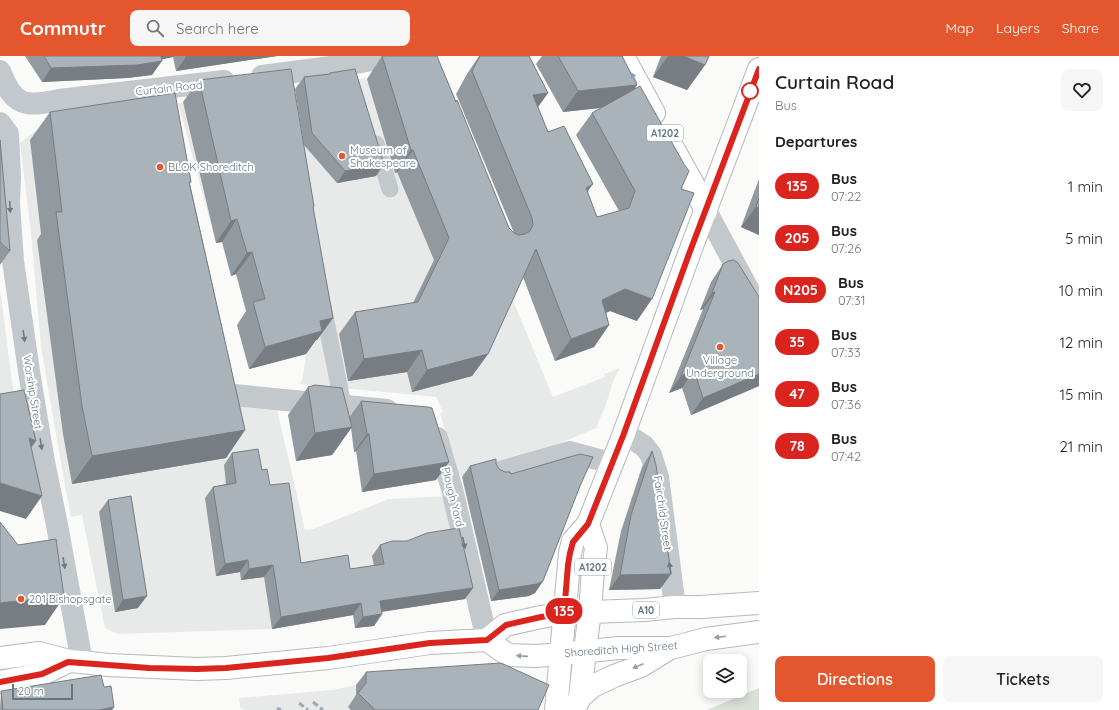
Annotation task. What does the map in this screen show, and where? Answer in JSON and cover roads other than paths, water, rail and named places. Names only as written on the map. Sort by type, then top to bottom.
[{"type":"main road","name":"A1202","points":[[623,56],[706,210]]},
{"type":"main road","name":"A1202","points":[[556,710],[570,553],[573,542],[588,524],[623,436],[690,250],[759,69]]},
{"type":"main road","name":"A1202","points":[[577,703],[590,611],[596,548],[588,524]]},
{"type":"main road","name":"A10","points":[[487,640],[506,625],[564,613],[759,603]]},
{"type":"main road","name":"Shoreditch High Street","points":[[487,640],[508,655],[536,656],[619,648],[671,648],[706,639],[759,632]]},
{"type":"main road","points":[[0,658],[39,653],[75,662],[108,665],[149,668],[226,668],[328,658],[430,643],[487,640]]},
{"type":"main road","name":"A1202","points":[[577,703],[594,686],[614,676],[641,666],[671,648]]},
{"type":"main road","points":[[0,682],[42,674],[75,662]]},
{"type":"street","name":"Curtain Road","points":[[0,71],[10,93],[18,100],[27,104],[37,105],[59,100],[164,98],[284,83],[354,72],[392,56]]},
{"type":"street","name":"Worship Street","points":[[0,122],[8,134],[10,178],[9,203],[13,260],[30,378],[44,462],[57,525],[75,662]]},
{"type":"street","points":[[373,131],[390,189]]},
{"type":"street","points":[[706,210],[753,284],[759,309]]},
{"type":"street","points":[[319,286],[343,405]]},
{"type":"street","points":[[215,355],[224,394],[405,411]]},
{"type":"street","name":"Plough Yard","points":[[432,421],[452,489],[487,640]]},
{"type":"street","name":"Fairchild Street","points":[[623,436],[635,440],[644,446],[651,455],[658,477],[675,607]]},
{"type":"street","points":[[500,472],[570,452],[611,463]]},
{"type":"railway","points":[[313,702],[323,710]]},
{"type":"railway","points":[[299,703],[308,710]]},
{"type":"railway","points":[[277,708],[281,710]]},
{"type":"place","name":"Museum of Shakespeare","points":[[342,156]]},
{"type":"place","name":"BLOK Shoreditch","points":[[160,167]]},
{"type":"place","name":"Village Underground","points":[[720,347]]},
{"type":"place","name":"201 Bishopsgate","points":[[21,599]]}]
